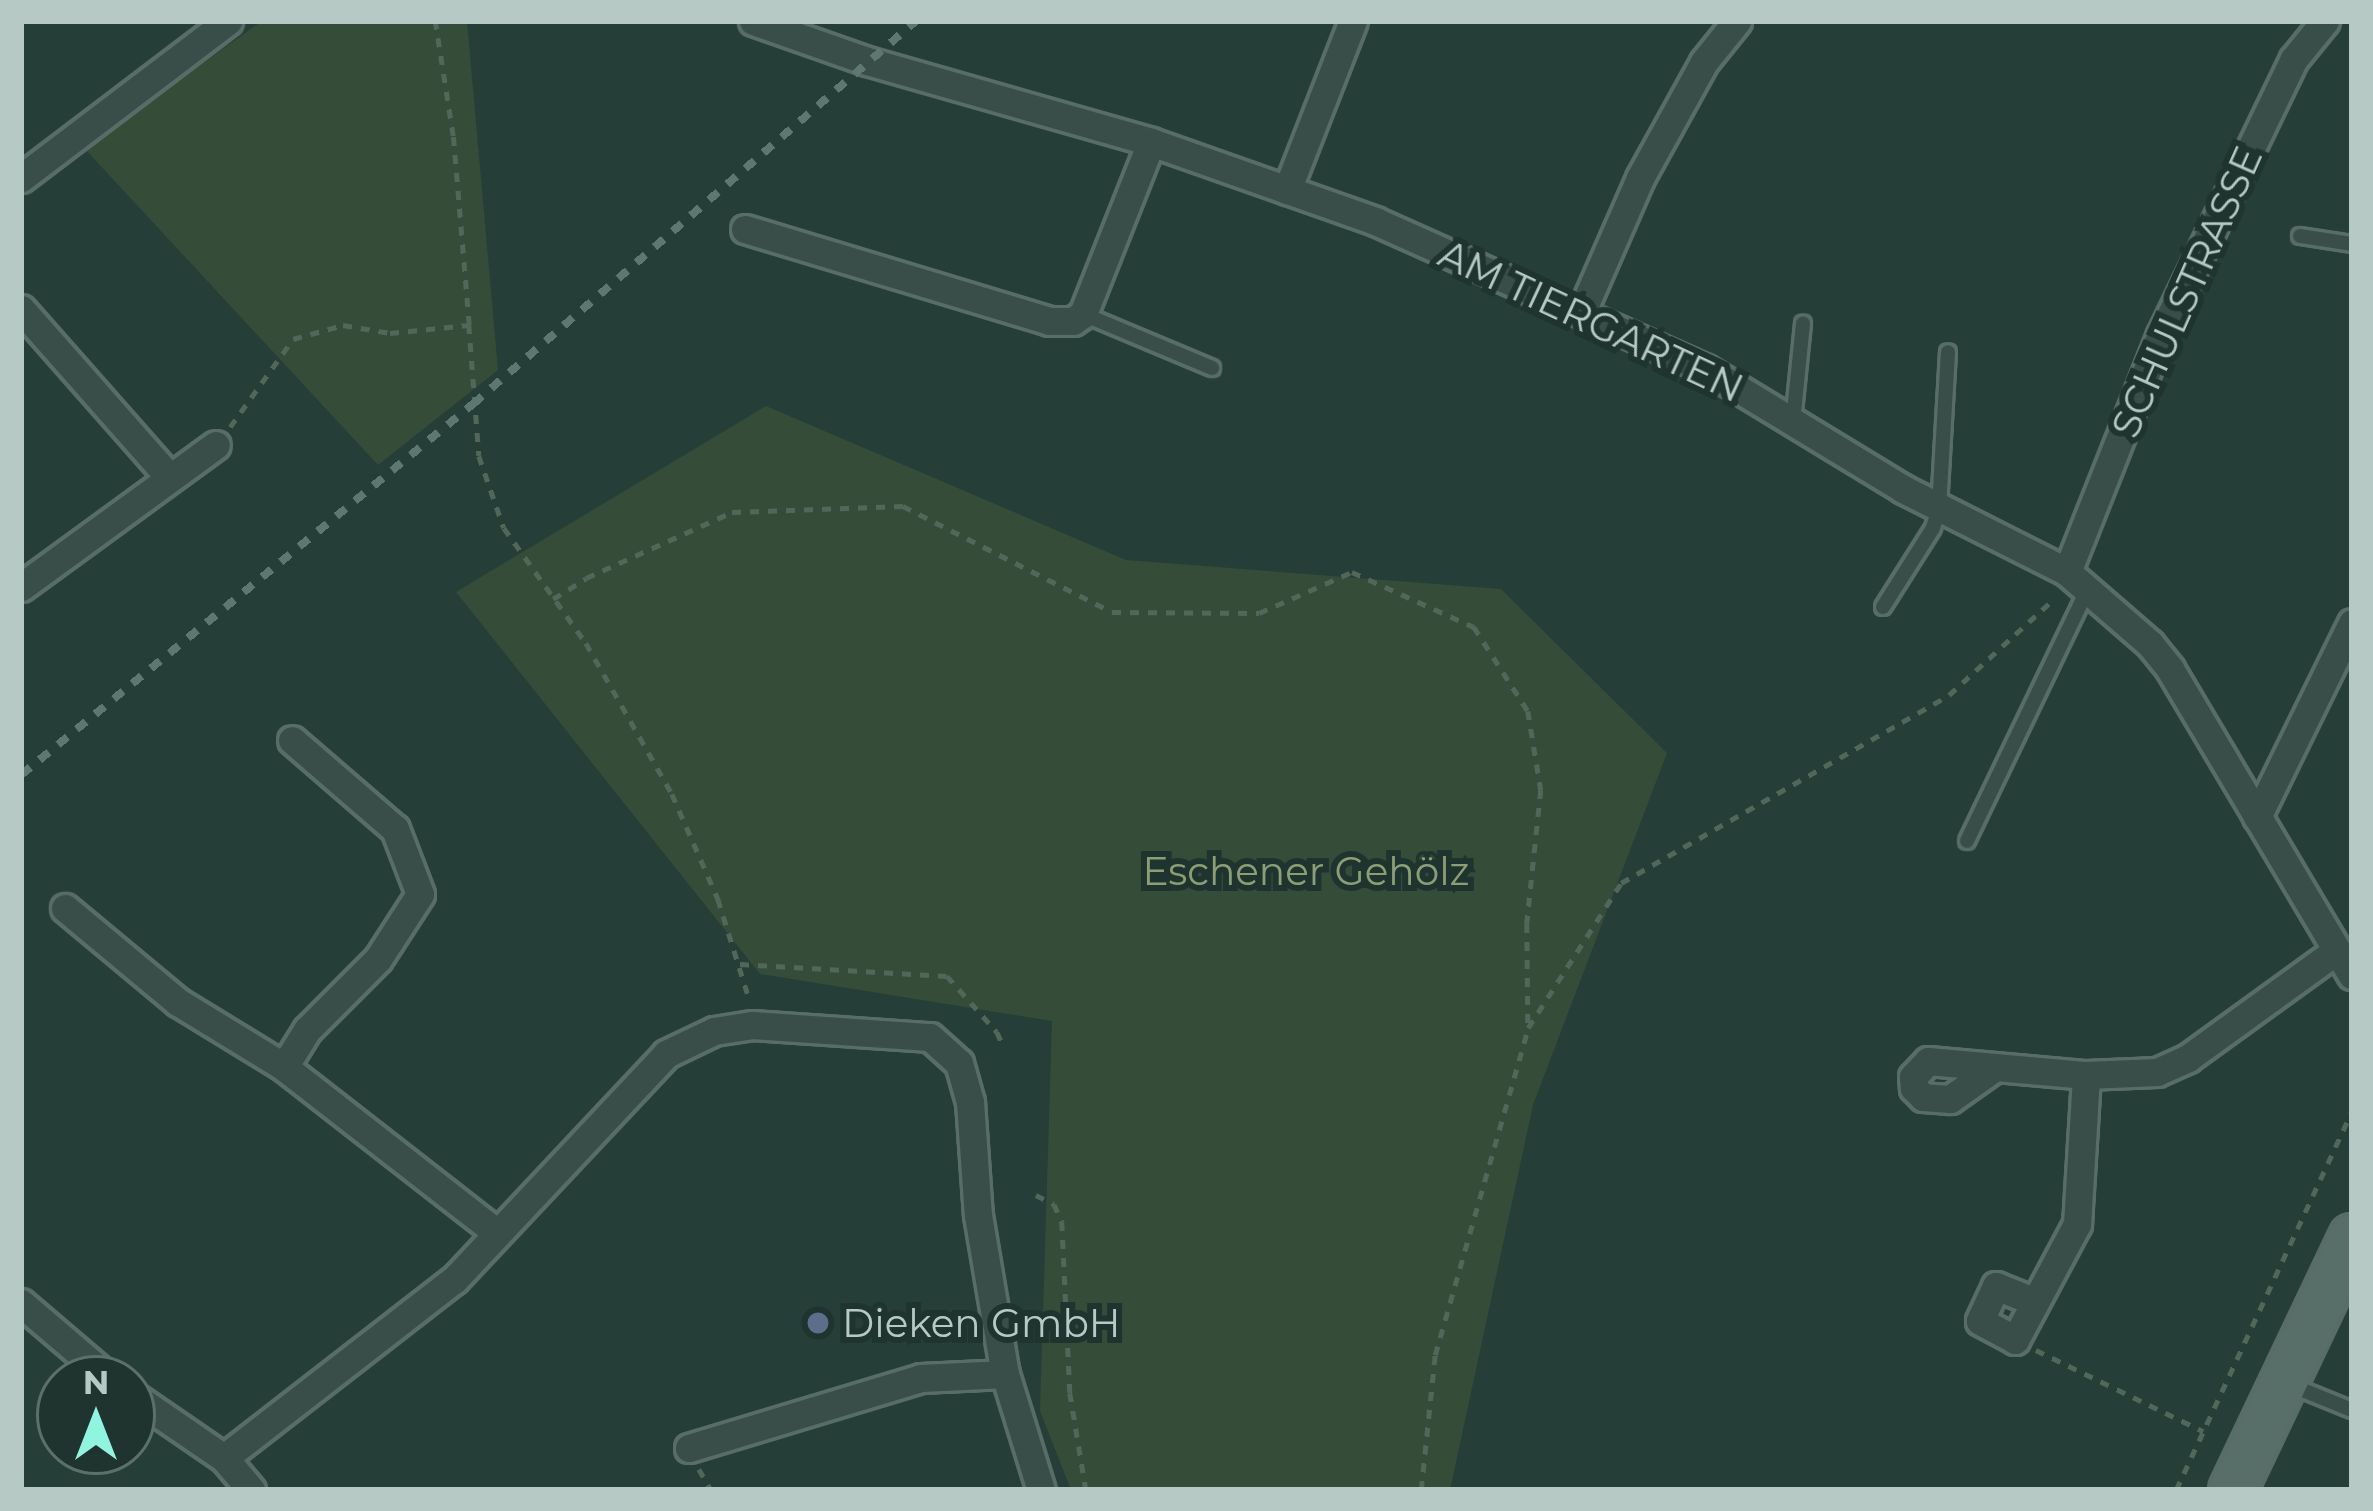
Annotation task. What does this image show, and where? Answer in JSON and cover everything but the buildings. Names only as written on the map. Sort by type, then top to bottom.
[{"type":"main road","points":[[2232,1490],[2352,1237]]},
{"type":"street","points":[[21,178],[228,21]]},
{"type":"street","name":"AM TIERGARTEN","points":[[754,21],[867,61],[1150,142],[1375,221],[1706,369],[1939,508],[2077,580],[2170,669],[2344,963]]},
{"type":"street","points":[[1287,190],[1353,21]]},
{"type":"street","points":[[1582,311],[1640,178],[1704,62],[1737,21]]},
{"type":"street","name":"SCHULSTRASSE","points":[[2077,580],[2161,335],[2294,59],[2325,21]]},
{"type":"street","points":[[745,229],[1049,321],[1073,321],[1083,314],[1150,142]]},
{"type":"street","points":[[21,309],[169,477]]},
{"type":"street","points":[[21,587],[215,446]]},
{"type":"street","points":[[2257,817],[2352,622]]},
{"type":"street","points":[[284,1067],[307,1030],[378,959],[420,894],[395,829],[292,740]]},
{"type":"street","points":[[64,908],[178,1002],[284,1067],[496,1233]]},
{"type":"street","points":[[1994,1067],[2086,1075],[2157,1072],[2344,963]]},
{"type":"street","points":[[224,1458],[455,1279],[666,1054],[715,1031],[752,1025],[930,1037],[958,1064],[970,1102],[978,1215],[1005,1374],[1040,1490]]},
{"type":"street","points":[[2033,1301],[1996,1286],[1980,1321],[2015,1340],[2077,1224],[2086,1075]]},
{"type":"street","points":[[21,1303],[82,1355]]},
{"type":"street","points":[[688,1448],[921,1378],[1005,1374]]},
{"type":"street","points":[[156,1411],[224,1458],[251,1490]]},
{"type":"lane","points":[[2300,236],[2352,244]]},
{"type":"lane","points":[[1083,314],[1212,368]]},
{"type":"lane","points":[[1793,422],[1803,324]]},
{"type":"lane","points":[[1883,607],[1933,528],[1939,508],[1948,352]]},
{"type":"lane","points":[[1967,841],[2077,580]]},
{"type":"lane","points":[[2283,1382],[2352,1410]]},
{"type":"path","points":[[435,21],[453,136],[479,456],[505,528],[586,643],[672,794],[740,964],[752,1025]]},
{"type":"path","points":[[215,446],[293,339],[343,325],[390,333],[469,325]]},
{"type":"path","points":[[553,599],[586,578],[731,512],[904,506],[1112,612],[1259,613],[1352,572],[1474,627],[1528,711],[1541,790],[1527,924],[1528,1028],[1435,1355],[1420,1490]]},
{"type":"path","points":[[1528,1028],[1621,883],[1949,695],[2077,580]]},
{"type":"path","points":[[740,964],[946,976],[997,1032],[1004,1048]]},
{"type":"path","points":[[2176,1490],[2352,1111]]},
{"type":"path","points":[[1036,1195],[1054,1204],[1062,1222],[1070,1394],[1086,1490]]},
{"type":"path","points":[[2015,1340],[2204,1431]]},
{"type":"green space","points":[[262,21],[467,21],[498,370],[378,465],[84,148]]},
{"type":"green space","name":"Eschener Gehölz","points":[[766,406],[1126,560],[1501,589],[1667,753],[1533,1105],[1450,1490],[1071,1490],[1040,1411],[1052,1021],[760,974],[456,592]]},
{"type":"railway","points":[[21,775],[473,404],[916,21]]},
{"type":"place","name":"Dieken GmbH","points":[[818,1323]]}]
